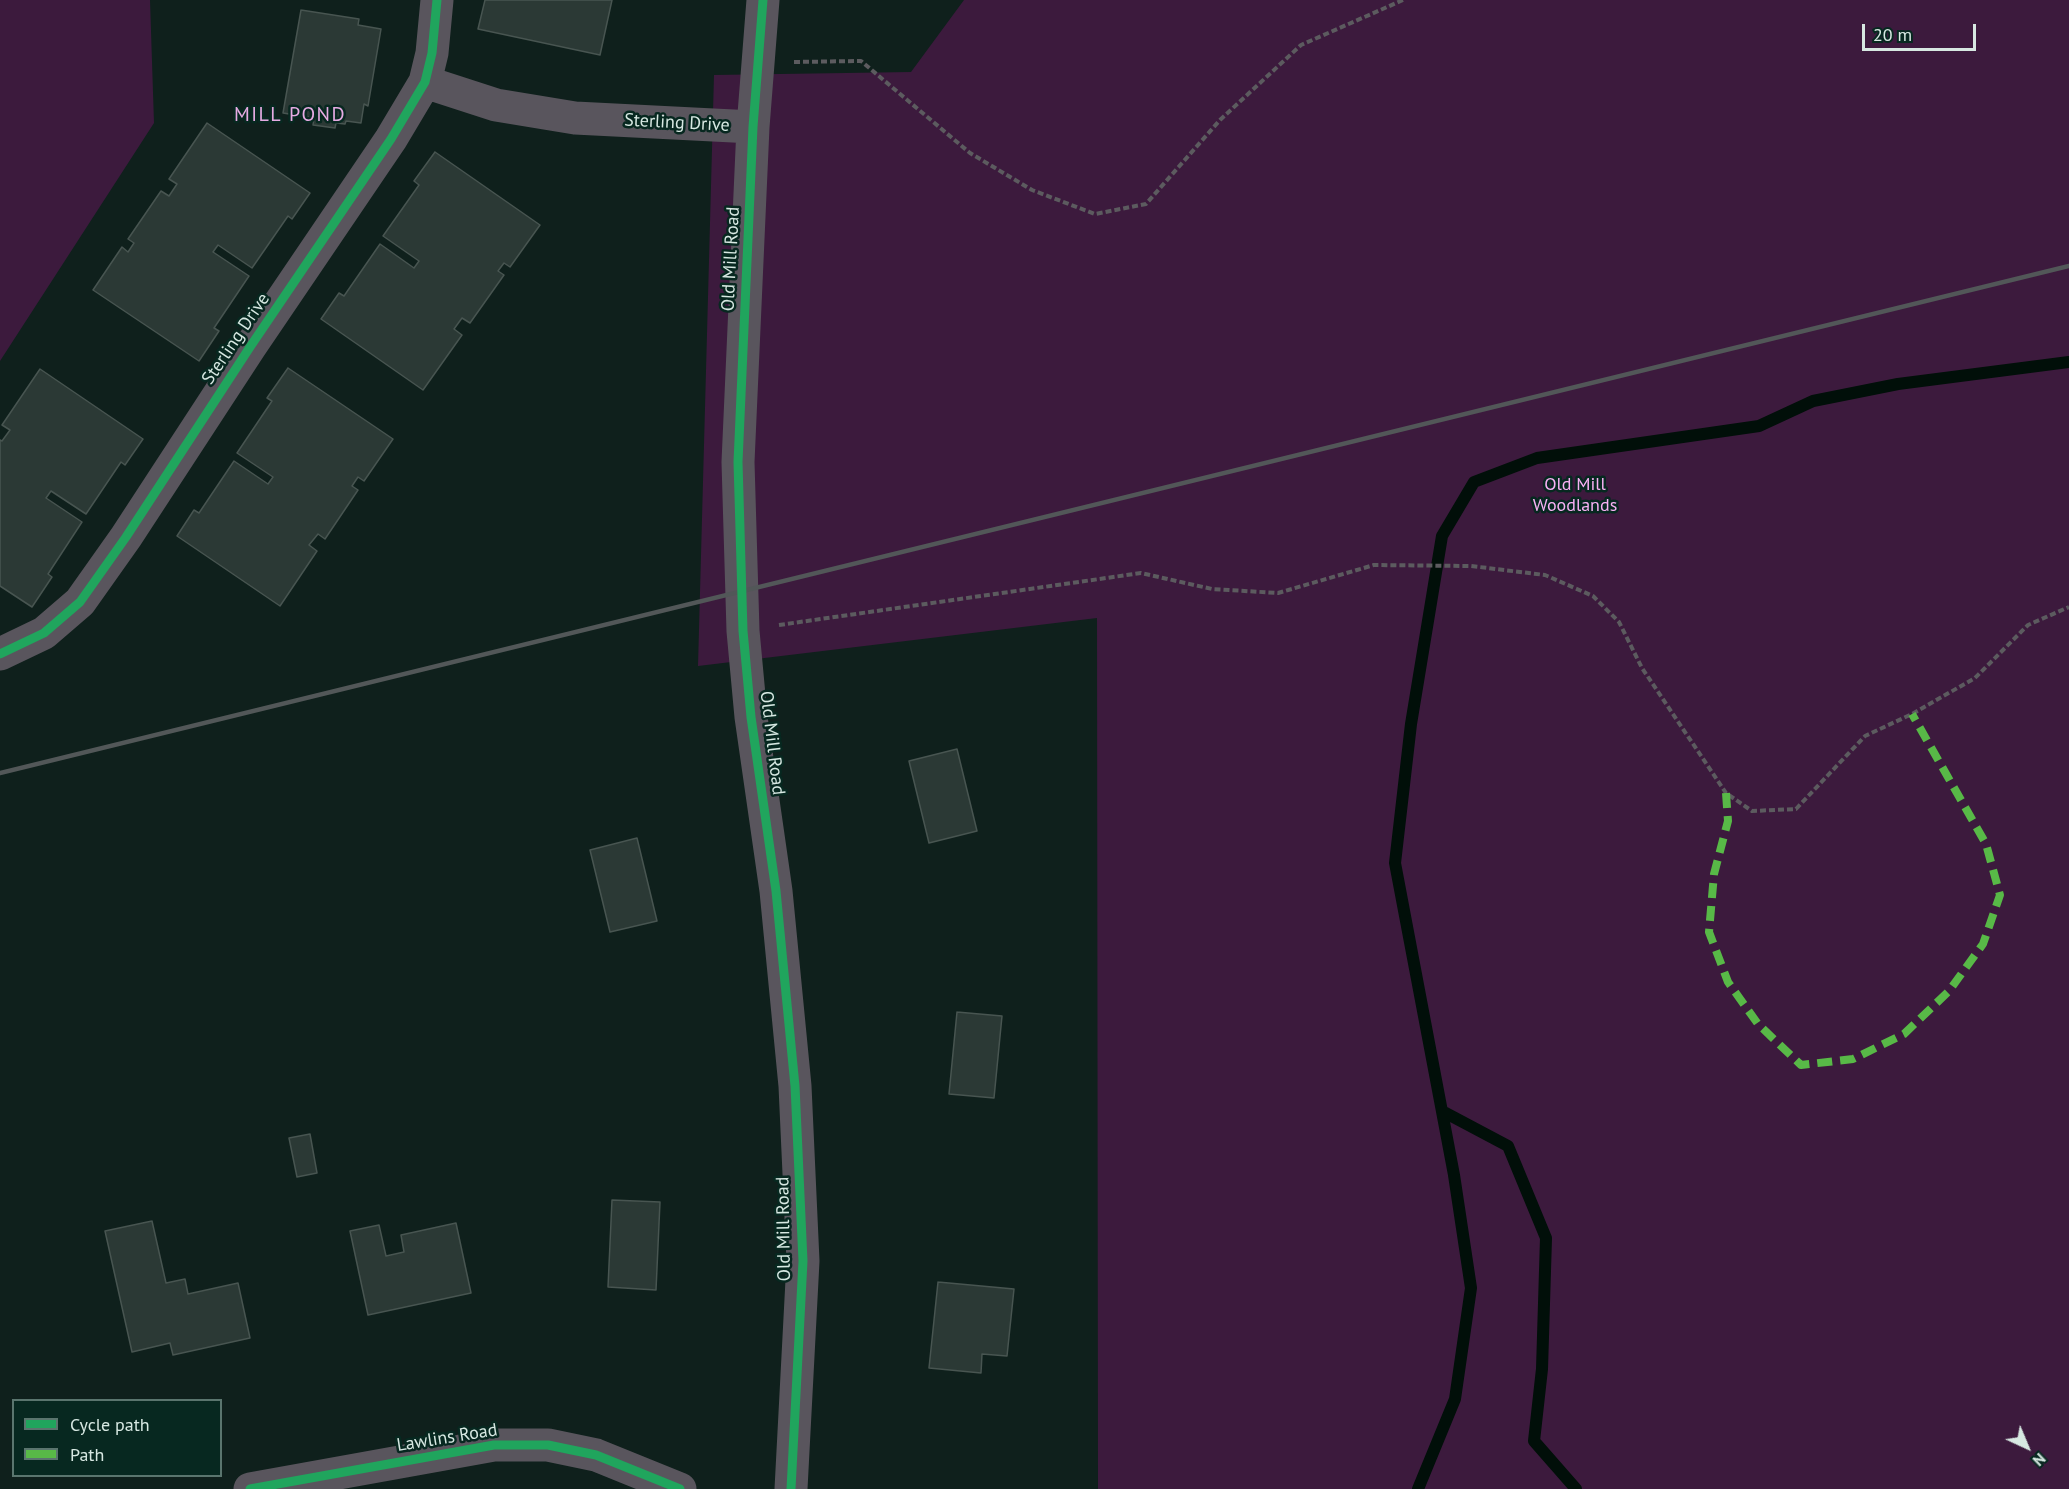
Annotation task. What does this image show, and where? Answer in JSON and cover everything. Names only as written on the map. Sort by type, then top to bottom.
[{"type":"street","name":"Sterling Drive","points":[[0,654],[44,633],[80,602],[391,139],[425,82],[432,52],[437,0]]},
{"type":"street","name":"Old Mill Road","points":[[763,0],[753,127],[738,462],[743,630],[751,717],[776,891],[795,1086],[803,1261],[791,1489]]},
{"type":"street","name":"Sterling Drive","points":[[425,82],[496,105],[576,118],[753,127]]},
{"type":"street","name":"Lawlins Road","points":[[250,1489],[494,1445],[548,1445],[596,1455],[680,1489]]},
{"type":"path","points":[[759,63],[861,61],[970,153],[1032,190],[1095,214],[1146,204],[1220,120],[1301,45],[1403,0]]},
{"type":"path","points":[[743,630],[986,593],[1141,573],[1212,589],[1278,593],[1374,565],[1463,565],[1545,575],[1593,596],[1619,622],[1642,668],[1726,793],[1752,811],[1796,809],[1865,736],[1912,714],[1975,678],[2028,625],[2069,607]]},
{"type":"green space","points":[[0,0],[150,0],[154,123],[0,361]]},
{"type":"green space","name":"Old Mill Woodlands","points":[[964,0],[2069,0],[2069,1489],[1098,1489],[1097,618],[698,666],[714,75],[911,72]]},
{"type":"building","points":[[485,0],[612,0],[600,55],[478,29]]},
{"type":"building","points":[[301,10],[359,19],[358,25],[381,29],[368,106],[364,104],[361,123],[346,121],[345,124],[336,123],[335,128],[313,125],[314,118],[283,113]]},
{"type":"building","points":[[207,123],[310,193],[292,219],[288,216],[252,268],[218,245],[213,252],[249,276],[214,328],[219,331],[199,361],[93,290],[122,247],[128,252],[134,243],[128,239],[161,191],[169,196],[177,184],[169,179]]},
{"type":"building","points":[[435,152],[540,225],[510,267],[504,263],[498,271],[504,275],[470,323],[462,318],[454,329],[462,335],[423,390],[321,319],[339,293],[344,296],[380,244],[414,268],[419,261],[383,236],[419,185],[414,181]]},
{"type":"building","points":[[288,368],[393,439],[364,481],[358,477],[352,486],[358,490],[325,539],[318,534],[309,545],[317,551],[280,606],[177,536],[194,510],[199,513],[234,461],[268,484],[273,477],[237,453],[272,401],[267,398]]},
{"type":"building","points":[[40,369],[143,439],[125,465],[121,462],[86,514],[51,491],[46,498],[82,522],[48,574],[52,577],[32,607],[0,586],[0,440],[2,441],[10,430],[2,425]]},
{"type":"building","points":[[957,749],[977,831],[929,843],[909,761]]},
{"type":"building","points":[[637,838],[657,921],[610,932],[590,850]]},
{"type":"building","points":[[957,1012],[1002,1016],[994,1098],[949,1094]]},
{"type":"building","points":[[310,1134],[317,1173],[297,1177],[289,1138]]},
{"type":"building","points":[[612,1200],[660,1202],[656,1290],[608,1287]]},
{"type":"building","points":[[152,1221],[166,1283],[185,1279],[188,1294],[238,1283],[250,1338],[173,1355],[170,1343],[132,1352],[105,1231]]},
{"type":"building","points":[[456,1223],[471,1293],[368,1315],[350,1231],[379,1225],[386,1256],[404,1252],[401,1235]]},
{"type":"building","points":[[938,1282],[1014,1289],[1007,1356],[982,1354],[981,1373],[929,1368]]},
{"type":"waterway","points":[[1418,1489],[1455,1399],[1471,1288],[1454,1175],[1395,863],[1411,724],[1442,536],[1474,482],[1537,458],[1759,426],[1813,401],[1898,384],[2069,362]]},
{"type":"waterway","points":[[1442,1111],[1508,1146],[1546,1238],[1542,1369],[1534,1441],[1576,1489]]},
{"type":"railway","points":[[0,773],[2069,266]]},
{"type":"marked path","points":[[1726,793],[1728,821],[1714,874],[1709,932],[1728,982],[1758,1024],[1801,1065],[1853,1059],[1904,1034],[1949,991],[1983,944],[2000,895],[1986,844],[1912,714]]},
{"type":"cycle path","points":[[0,654],[44,633],[80,602],[126,537],[250,347],[391,139],[425,82],[432,53],[437,0]]},
{"type":"cycle path","points":[[763,0],[753,127],[738,462],[743,631],[751,717],[776,891],[795,1086],[803,1261],[791,1489]]},
{"type":"cycle path","points":[[250,1489],[494,1445],[548,1445],[596,1455],[680,1489]]},
{"type":"district","name":"MILL POND","points":[[290,115]]}]
